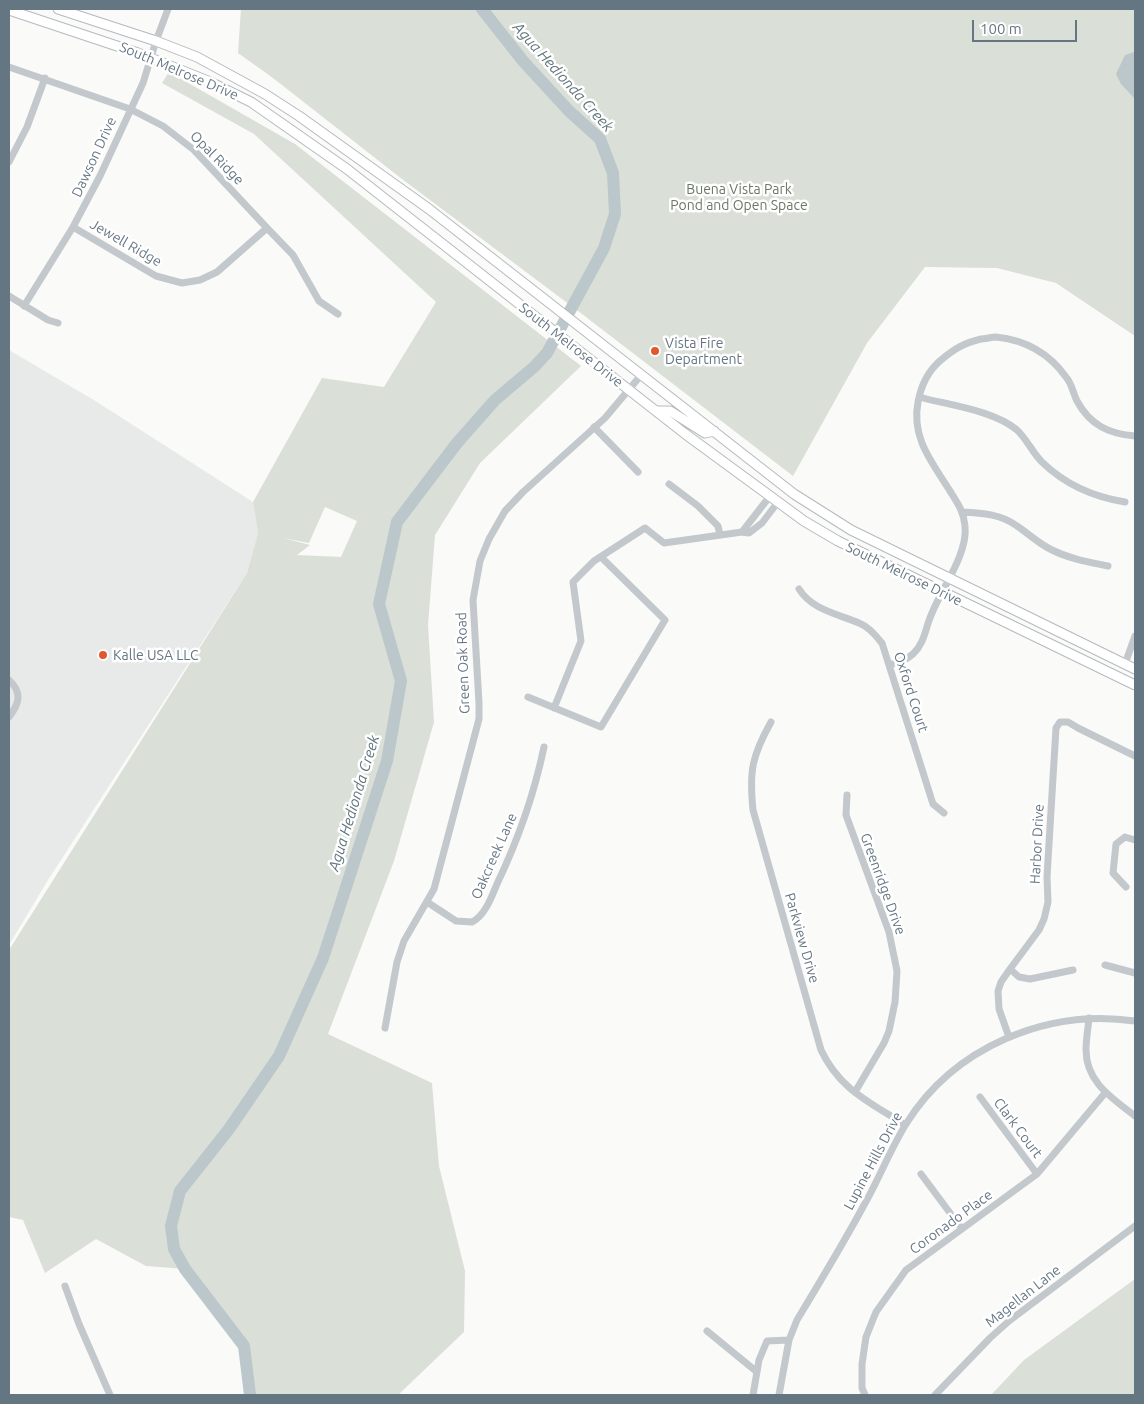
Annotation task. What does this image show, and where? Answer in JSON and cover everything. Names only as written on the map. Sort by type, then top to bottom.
[{"type":"main road","name":"South Melrose Drive","points":[[58,9],[156,41],[196,57],[264,94],[299,116],[429,209],[794,494],[851,530],[1135,669]]},
{"type":"main road","name":"South Melrose Drive","points":[[9,10],[91,36],[150,58],[208,81],[251,102],[347,170],[629,390],[804,521],[838,541],[942,593],[1135,685]]},
{"type":"main road","points":[[657,411],[670,411],[700,432],[708,433],[714,431]]},
{"type":"street","name":"Dawson Drive","points":[[24,306],[73,227],[100,176],[143,83],[168,9]]},
{"type":"street","name":"Opal Ridge","points":[[9,67],[130,109],[163,126],[194,150],[267,228],[293,256],[319,301],[338,314]]},
{"type":"street","points":[[9,162],[27,127],[45,78]]},
{"type":"street","name":"Jewell Ridge","points":[[73,227],[156,276],[182,283],[200,280],[217,272],[267,228]]},
{"type":"street","points":[[9,296],[48,320],[58,323]]},
{"type":"street","points":[[889,665],[899,663],[913,654],[924,638],[931,614],[961,551],[965,534],[962,512],[926,453],[917,432],[916,410],[919,397],[928,376],[936,364],[954,349],[967,342],[995,337],[1032,346],[1048,357],[1066,376],[1073,387],[1077,400],[1090,418],[1104,430],[1118,435],[1135,436]]},
{"type":"street","name":"Green Oak Road","points":[[385,1028],[397,962],[404,941],[434,889],[479,719],[480,703],[473,600],[480,562],[489,539],[505,511],[523,492],[604,418],[642,374]]},
{"type":"street","points":[[919,397],[996,417],[1018,430],[1042,463],[1066,482],[1078,489],[1106,499],[1125,502]]},
{"type":"street","points":[[594,427],[638,472]]},
{"type":"street","points":[[668,484],[698,506],[718,526],[720,535]]},
{"type":"street","points":[[742,532],[770,496]]},
{"type":"street","points":[[554,708],[581,641],[573,582],[601,557],[645,528],[664,543],[742,532],[749,533],[755,529],[778,502]]},
{"type":"street","points":[[962,512],[984,513],[1002,518],[1018,526],[1030,537],[1054,551],[1079,560],[1108,566]]},
{"type":"street","points":[[528,697],[601,727],[665,620],[601,557]]},
{"type":"street","name":"Oxford Court","points":[[799,589],[804,598],[813,604],[845,619],[859,622],[869,629],[882,643],[933,804],[944,813]]},
{"type":"street","points":[[1125,664],[1135,636]]},
{"type":"street","points":[[9,680],[16,688],[18,694],[9,717]]},
{"type":"street","name":"Parkview Drive","points":[[771,722],[758,745],[752,765],[750,786],[753,810],[822,1050],[836,1076],[847,1087],[905,1124]]},
{"type":"street","name":"Harbor Drive","points":[[1009,1037],[999,1009],[998,991],[1001,982],[1010,968],[1039,930],[1048,902],[1047,877],[1056,728],[1060,722],[1068,722],[1135,756]]},
{"type":"street","name":"Oakcreek Lane","points":[[427,902],[456,921],[472,922],[481,916],[513,852],[529,808],[544,747]]},
{"type":"street","name":"Greenridge Drive","points":[[847,795],[846,815],[889,932],[897,971],[895,1002],[889,1032],[884,1044],[855,1092]]},
{"type":"street","points":[[1126,887],[1114,873],[1116,844],[1125,837],[1135,840]]},
{"type":"street","points":[[1105,965],[1135,973]]},
{"type":"street","points":[[1010,968],[1019,977],[1030,979],[1073,970]]},
{"type":"street","points":[[1134,1021],[1135,1012]]},
{"type":"street","points":[[1089,1018],[1085,1051],[1095,1082],[1105,1093],[1135,1116]]},
{"type":"street","name":"Lupine Hills Drive","points":[[779,1395],[789,1340],[797,1320],[864,1206],[905,1124],[920,1103],[946,1076],[985,1048],[1021,1031],[1055,1022],[1089,1018],[1113,1018],[1134,1021]]},
{"type":"street","name":"Coronado Place","points":[[865,1395],[862,1388],[862,1364],[866,1337],[876,1312],[906,1270],[1037,1174],[1105,1093]]},
{"type":"street","name":"Clark Court","points":[[980,1097],[1037,1174]]},
{"type":"street","points":[[921,1174],[962,1229]]},
{"type":"street","name":"Magellan Lane","points":[[935,1395],[996,1332],[1135,1226]]},
{"type":"street","points":[[65,1286],[110,1395]]},
{"type":"street","points":[[706,1331],[757,1372]]},
{"type":"street","points":[[753,1395],[757,1372],[767,1340],[789,1340]]},
{"type":"shaded area","points":[[1135,52],[1135,99],[1121,84],[1116,74],[1125,55]]},
{"type":"shaded area","points":[[9,350],[97,402],[253,502],[258,533],[247,573],[48,880],[9,945]]},
{"type":"green space","name":"Buena Vista Park Pond and Open Space","points":[[241,9],[1135,9],[1135,336],[1056,283],[997,268],[925,267],[867,343],[793,476],[238,53]]},
{"type":"green space","points":[[169,72],[295,144],[581,366],[480,463],[435,535],[428,625],[434,722],[394,861],[328,1034],[432,1083],[439,1166],[465,1271],[464,1332],[398,1395],[250,1395],[244,1346],[185,1269],[146,1266],[96,1239],[45,1273],[23,1220],[9,1217],[9,950],[247,573],[258,533],[253,502],[322,378],[384,387],[436,302],[254,134],[162,83]],"holes":[[[325,507],[357,521],[341,557],[297,555],[310,545],[283,538],[309,543]]]},
{"type":"green space","points":[[1135,1279],[1135,1395],[991,1395],[1024,1360]]},
{"type":"waterway","name":"Agua Hedionda Creek","points":[[250,1395],[244,1346],[185,1269],[174,1249],[171,1226],[180,1191],[229,1129],[279,1056],[323,958],[387,761],[401,681],[379,604],[397,522],[457,443],[495,400],[534,367],[547,353],[604,248],[615,214],[613,173],[600,139],[569,111],[523,61],[482,9]]},
{"type":"place","name":"Vista Fire Department","points":[[655,351]]},
{"type":"place","name":"Kalle USA LLC","points":[[103,655]]}]
